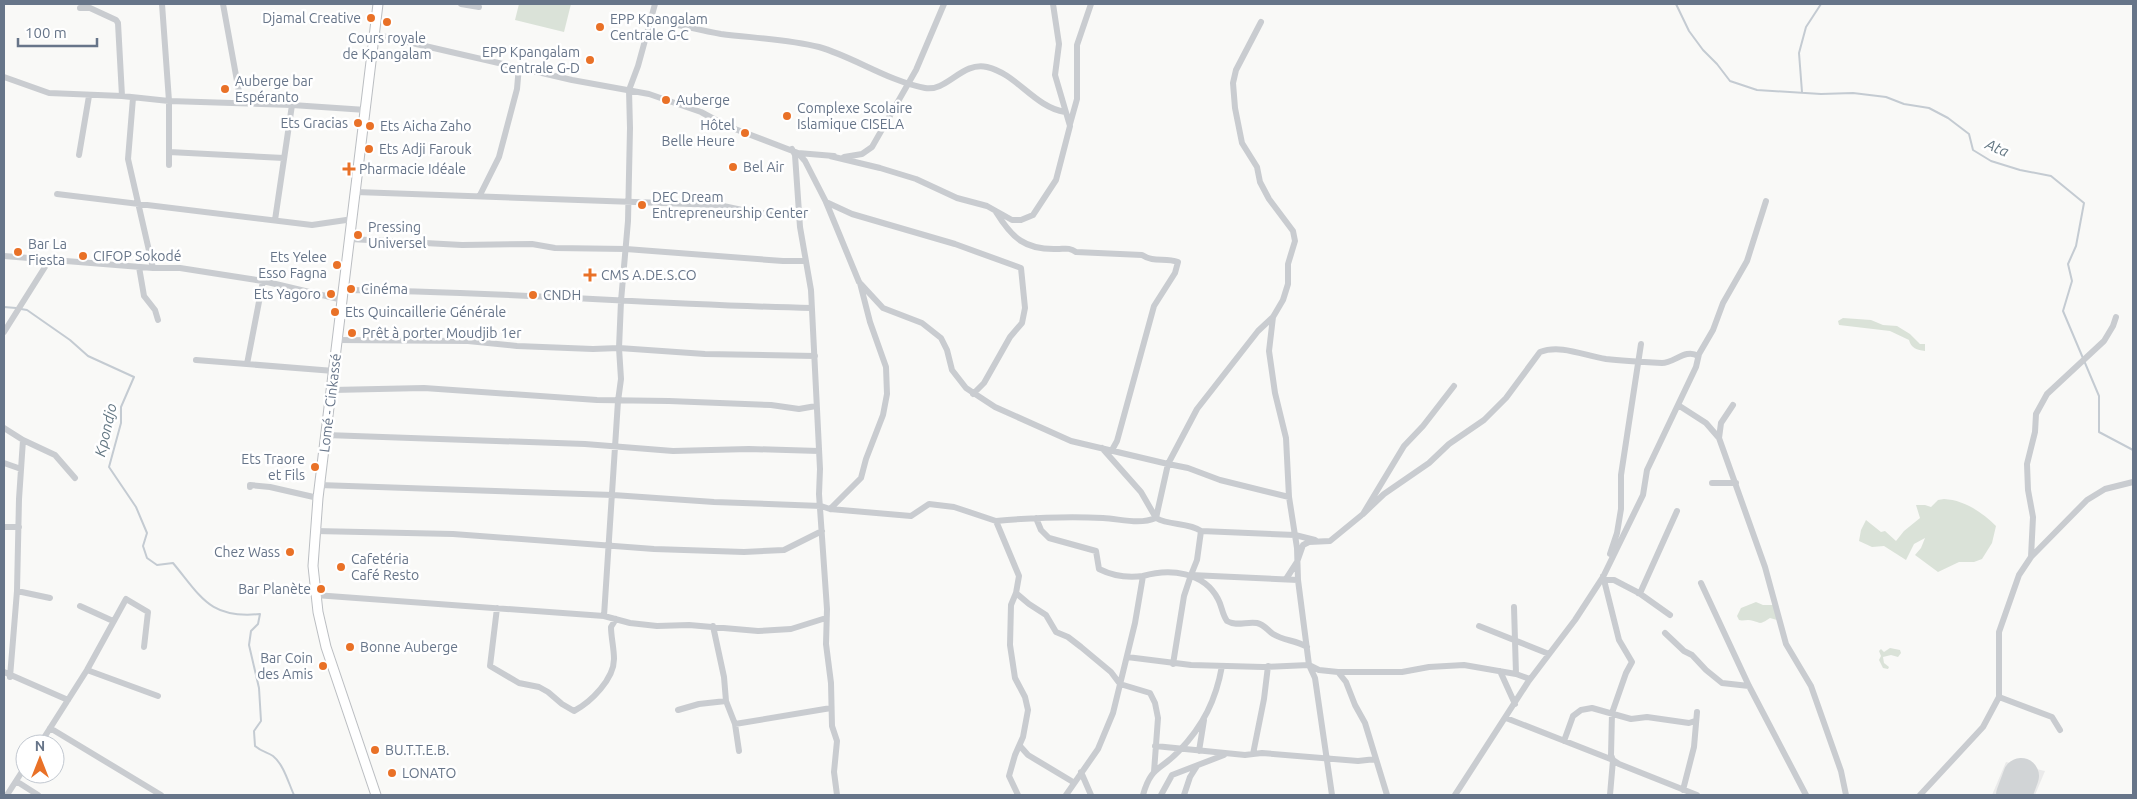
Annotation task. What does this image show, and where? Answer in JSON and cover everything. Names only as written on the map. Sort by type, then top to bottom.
[{"type":"highway","name":"Lomé - Cinkassé","points":[[376,795],[326,647],[315,595],[314,566],[319,484],[378,4]]},
{"type":"street","points":[[162,4],[169,101],[169,165]]},
{"type":"street","points":[[223,4],[241,103]]},
{"type":"street","points":[[461,4],[479,7]]},
{"type":"street","points":[[604,616],[621,379],[619,348],[628,201],[629,90],[638,66],[655,4]]},
{"type":"street","points":[[798,153],[852,157],[870,150],[896,108],[920,62],[944,4]]},
{"type":"street","points":[[1053,4],[1059,44],[1055,75],[1070,126]]},
{"type":"street","points":[[830,156],[898,173],[957,198],[978,203],[1016,221],[1028,218],[1040,207],[1059,173],[1077,90],[1077,45],[1091,4]]},
{"type":"street","points":[[80,8],[90,8],[118,23],[122,96]]},
{"type":"street","points":[[650,20],[673,23],[704,31],[820,48],[923,87],[932,88],[970,67],[980,66],[997,71],[1041,102],[1056,110],[1065,112]]},
{"type":"street","points":[[1156,518],[1168,464],[1198,409],[1258,331],[1272,317],[1283,300],[1288,284],[1288,264],[1296,238],[1260,182],[1257,167],[1242,143],[1237,122],[1233,83],[1236,70],[1262,22]]},
{"type":"street","points":[[373,34],[599,85],[649,94],[701,112],[727,126],[792,149],[798,153],[805,161],[826,202],[859,282],[886,367],[887,394],[883,415],[860,478],[830,509]]},
{"type":"street","points":[[480,195],[499,157],[517,89],[519,66]]},
{"type":"street","points":[[4,77],[49,93],[122,96],[169,101],[292,105],[366,110]]},
{"type":"street","points":[[79,155],[89,96]]},
{"type":"street","points":[[133,98],[128,159],[153,268]]},
{"type":"street","points":[[275,220],[292,105]]},
{"type":"street","points":[[792,149],[795,155],[798,212],[812,308],[820,506],[827,603],[826,644],[831,684],[832,726],[837,741],[834,772],[837,795]]},
{"type":"street","points":[[169,152],[284,158]]},
{"type":"street","points":[[356,192],[718,205],[767,215],[798,212]]},
{"type":"street","points":[[57,194],[312,225],[353,219]]},
{"type":"street","points":[[1455,795],[1530,679],[1575,620],[1603,578],[1643,495],[1647,470],[1696,367],[1698,356],[1713,330],[1723,303],[1747,261],[1766,201]]},
{"type":"street","points":[[826,202],[852,214],[955,244],[1021,268],[1025,308],[1022,323],[1010,337],[984,383],[973,394]]},
{"type":"street","points":[[996,211],[1011,235],[1036,248],[1070,248],[1076,252],[1142,255],[1150,260],[1171,259],[1178,262],[1174,273],[1154,306],[1112,450]]},
{"type":"street","points":[[350,239],[462,246],[532,244],[555,248],[626,249],[775,261],[806,261]]},
{"type":"street","points":[[4,256],[153,268],[180,268],[264,281],[343,300]]},
{"type":"street","points":[[4,332],[50,259]]},
{"type":"street","points":[[139,267],[144,296],[155,310],[158,320]]},
{"type":"street","points":[[247,364],[264,281]]},
{"type":"street","points":[[859,282],[883,308],[922,323],[941,338],[947,350],[952,370],[966,388],[995,407],[1070,441],[1188,468],[1220,480],[1289,497]]},
{"type":"street","points":[[344,290],[428,291],[700,305],[812,308]]},
{"type":"street","points":[[1272,317],[1269,350],[1275,393],[1286,438],[1289,497],[1309,666],[1315,678],[1332,795]]},
{"type":"street","points":[[2031,557],[2033,517],[2027,464],[2035,432],[2036,414],[2046,394],[2104,341],[2114,326],[2116,317]]},
{"type":"street","points":[[338,340],[468,341],[517,346],[593,349],[619,348],[705,354],[815,356]]},
{"type":"street","points":[[1610,795],[1613,760],[1611,755],[1612,714],[1626,673],[1632,662],[1619,640],[1603,578],[1617,533],[1621,509],[1621,476],[1641,344]]},
{"type":"street","points":[[1286,579],[1297,562],[1303,545],[1309,542],[1323,542],[1334,538],[1384,494],[1429,463],[1450,444],[1484,420],[1506,398],[1540,352],[1567,350],[1604,358],[1667,363],[1682,355],[1694,354],[1698,356]]},
{"type":"street","points":[[196,360],[334,371]]},
{"type":"street","points":[[1363,514],[1404,446],[1423,426],[1454,386]]},
{"type":"street","points":[[332,390],[424,388],[618,401],[771,405],[798,409],[816,406]]},
{"type":"street","points":[[1678,405],[1706,423],[1719,438],[1765,567],[1786,644],[1811,686],[1841,772],[1846,795]]},
{"type":"street","points":[[1719,438],[1721,423],[1733,405]]},
{"type":"street","points":[[4,428],[23,440],[55,455],[75,478]]},
{"type":"street","points":[[326,435],[673,451],[749,449],[819,451]]},
{"type":"street","points":[[23,440],[19,499],[17,591],[7,674],[68,700]]},
{"type":"street","points":[[1102,448],[1141,492],[1156,518],[1165,523],[1196,527],[1200,531],[1295,535],[1323,542]]},
{"type":"street","points":[[4,463],[21,469]]},
{"type":"street","points":[[1920,795],[1982,727],[1999,697],[1999,632],[2019,575],[2031,557],[2087,500],[2105,489],[2133,482]]},
{"type":"street","points":[[1712,483],[1736,484]]},
{"type":"street","points":[[319,484],[613,495],[714,502],[820,506],[830,509],[911,516],[929,504],[942,504],[996,521],[1036,518],[1102,518],[1148,521],[1156,518]]},
{"type":"street","points":[[250,487],[250,485],[270,487],[318,498]]},
{"type":"street","points":[[1638,593],[1643,588],[1656,561],[1677,511]]},
{"type":"street","points":[[1036,518],[1041,530],[1049,538],[1096,551],[1099,569],[1110,575],[1131,578],[1168,572],[1191,575],[1298,580]]},
{"type":"street","points":[[996,521],[1019,576],[1016,593],[1011,605],[1010,653],[1016,683],[1026,697],[1028,710],[1020,746],[1014,754],[1009,776],[1018,795]]},
{"type":"street","points":[[4,527],[19,527]]},
{"type":"street","points":[[315,532],[453,534],[610,546],[718,551],[771,551],[791,547],[822,531]]},
{"type":"street","points":[[1173,664],[1180,619],[1191,575],[1197,560],[1200,531]]},
{"type":"street","points":[[1191,575],[1203,582],[1218,598],[1226,621],[1244,625],[1251,622],[1259,624],[1273,634],[1299,642],[1307,647]]},
{"type":"street","points":[[1066,795],[1104,737],[1113,713],[1127,657],[1143,576]]},
{"type":"street","points":[[1603,578],[1614,580],[1638,593],[1654,602],[1661,610],[1670,615]]},
{"type":"street","points":[[1701,583],[1749,686],[1806,795]]},
{"type":"street","points":[[17,591],[50,598]]},
{"type":"street","points":[[1016,593],[1046,615],[1056,632],[1068,637],[1081,647],[1111,672],[1120,684],[1143,690],[1152,696],[1158,718],[1154,772]]},
{"type":"street","points":[[315,595],[604,616],[657,626],[713,626],[758,632],[791,629],[826,618]]},
{"type":"street","points":[[46,734],[87,670],[126,599],[148,612],[144,647]]},
{"type":"street","points":[[80,606],[113,621]]},
{"type":"street","points":[[1514,607],[1516,674]]},
{"type":"street","points":[[497,608],[490,666],[519,684],[539,687],[574,711],[590,700],[610,674],[614,658],[611,627],[616,619]]},
{"type":"street","points":[[713,626],[724,677],[726,702],[735,724],[738,752]]},
{"type":"street","points":[[1479,626],[1549,654]]},
{"type":"street","points":[[1666,633],[1722,683],[1749,686]]},
{"type":"street","points":[[1127,657],[1173,664],[1309,666],[1318,670],[1338,672],[1402,672],[1464,665],[1516,674],[1530,679]]},
{"type":"street","points":[[1143,795],[1148,778],[1181,750],[1204,720],[1210,710],[1222,666]]},
{"type":"street","points":[[1253,754],[1264,699],[1268,666]]},
{"type":"street","points":[[87,670],[158,696]]},
{"type":"street","points":[[1500,671],[1515,704]]},
{"type":"street","points":[[1338,672],[1346,682],[1354,705],[1365,723],[1387,795]]},
{"type":"street","points":[[1999,697],[2052,717],[2060,730]]},
{"type":"street","points":[[678,710],[699,704],[726,702]]},
{"type":"street","points":[[735,724],[831,708]]},
{"type":"street","points":[[1564,741],[1573,716],[1581,710],[1592,708],[1631,719],[1647,717],[1689,723],[1696,721]]},
{"type":"street","points":[[1683,790],[1694,747],[1697,712]]},
{"type":"street","points":[[1506,718],[1697,795]]},
{"type":"street","points":[[1199,751],[1204,720]]},
{"type":"street","points":[[50,728],[161,795]]},
{"type":"street","points":[[1020,746],[1028,755],[1073,782]]},
{"type":"street","points":[[1155,746],[1228,754],[1262,753],[1358,761],[1376,759]]},
{"type":"street","points":[[1161,795],[1172,775],[1228,754]]},
{"type":"street","points":[[1184,795],[1190,776],[1197,766]]},
{"type":"street","points":[[1081,772],[1091,795]]},
{"type":"street","points":[[7,795],[15,783]]},
{"type":"street","points":[[21,784],[38,795]]},
{"type":"shaded area","points":[[519,4],[571,4],[564,32],[515,20]]},
{"type":"shaded area","points":[[1843,318],[1871,320],[1883,325],[1897,326],[1910,334],[1920,344],[1925,344],[1925,351],[1915,348],[1909,340],[1890,331],[1839,325],[1838,321]]},
{"type":"shaded area","points":[[1944,499],[1966,504],[1985,516],[1996,526],[1992,543],[1982,559],[1974,562],[1959,562],[1938,572],[1915,555],[1921,548],[1925,538],[1914,544],[1906,560],[1884,546],[1872,547],[1859,541],[1861,530],[1866,520],[1881,532],[1885,531],[1896,541],[1904,531],[1920,518],[1916,505],[1931,507],[1938,500]]},
{"type":"shaded area","points":[[1756,602],[1763,605],[1773,605],[1777,620],[1770,618],[1761,623],[1739,620],[1737,616],[1741,608]]},
{"type":"shaded area","points":[[1890,648],[1900,650],[1901,653],[1898,657],[1891,655],[1883,657],[1884,663],[1889,667],[1888,669],[1883,668],[1879,660],[1881,656],[1879,651],[1881,649],[1884,652]]},
{"type":"shaded area","points":[[2006,762],[2045,771],[2035,795],[1992,795]]},
{"type":"waterway","name":"Ata","points":[[1676,4],[1689,31],[1730,81],[1757,90],[1821,94],[1853,93],[1886,97],[1904,104],[1929,108],[1948,118],[1969,134],[1973,150],[1991,161],[2020,170],[2051,176],[2084,203],[2076,246],[2068,264],[2072,281],[2063,311],[2099,396],[2099,432],[2133,450]]},
{"type":"waterway","points":[[1802,92],[1799,53],[1806,27],[1821,4]]},
{"type":"waterway","name":"Kpondjo","points":[[4,307],[16,308]]},
{"type":"waterway","name":"Kpondjo","points":[[21,309],[27,310],[70,340],[88,356],[134,377],[121,407],[121,423],[109,467],[136,507],[147,533],[143,546],[147,558],[157,565],[173,563],[200,596],[218,609],[243,615],[260,614],[258,624],[251,631],[249,645],[259,688],[261,721],[254,731],[255,746],[277,760],[294,795]]},
{"type":"runway","points":[[2014,795],[2021,776]]},
{"type":"place","name":"Djamal Creative","points":[[371,18]]},
{"type":"place","name":"Cours royale de Kpangalam","points":[[387,22]]},
{"type":"place","name":"EPP Kpangalam Centrale G-C","points":[[600,27]]},
{"type":"place","name":"EPP Kpangalam Centrale G-D","points":[[590,60]]},
{"type":"place","name":"Auberge bar Espéranto","points":[[225,89]]},
{"type":"place","name":"Auberge","points":[[666,100]]},
{"type":"place","name":"Complexe Scolaire Islamique CISELA","points":[[787,116]]},
{"type":"place","name":"Ets Gracias","points":[[358,123]]},
{"type":"place","name":"Ets Aicha Zaho","points":[[370,126]]},
{"type":"place","name":"Hôtel Belle Heure","points":[[745,133]]},
{"type":"place","name":"Ets Adji Farouk","points":[[369,149]]},
{"type":"place","name":"Bel Air","points":[[733,167]]},
{"type":"place","name":"Pharmacie Idéale","points":[[349,169]]},
{"type":"place","name":"DEC Dream Entrepreneurship Center","points":[[642,205]]},
{"type":"place","name":"Pressing Universel","points":[[358,235]]},
{"type":"place","name":"Bar La Fiesta","points":[[18,252]]},
{"type":"place","name":"CIFOP Sokodé","points":[[83,256]]},
{"type":"place","name":"Ets Yelee Esso Fagna","points":[[337,265]]},
{"type":"place","name":"CMS A.DE.S.CO","points":[[590,275]]},
{"type":"place","name":"Cinéma","points":[[351,289]]},
{"type":"place","name":"Ets Yagoro","points":[[331,294]]},
{"type":"place","name":"CNDH","points":[[533,295]]},
{"type":"place","name":"Ets Quincaillerie Générale","points":[[335,312]]},
{"type":"place","name":"Prêt à porter Moudjib 1er","points":[[352,333]]},
{"type":"place","name":"Ets Traore et Fils","points":[[315,467]]},
{"type":"place","name":"Chez Wass","points":[[290,552]]},
{"type":"place","name":"Cafetéria Café Resto","points":[[341,567]]},
{"type":"place","name":"Bar Planète","points":[[321,589]]},
{"type":"place","name":"Bonne Auberge","points":[[350,647]]},
{"type":"place","name":"Bar Coin des Amis","points":[[323,666]]},
{"type":"place","name":"BU.T.T.E.B.","points":[[375,750]]},
{"type":"place","name":"LONATO","points":[[392,773]]}]
